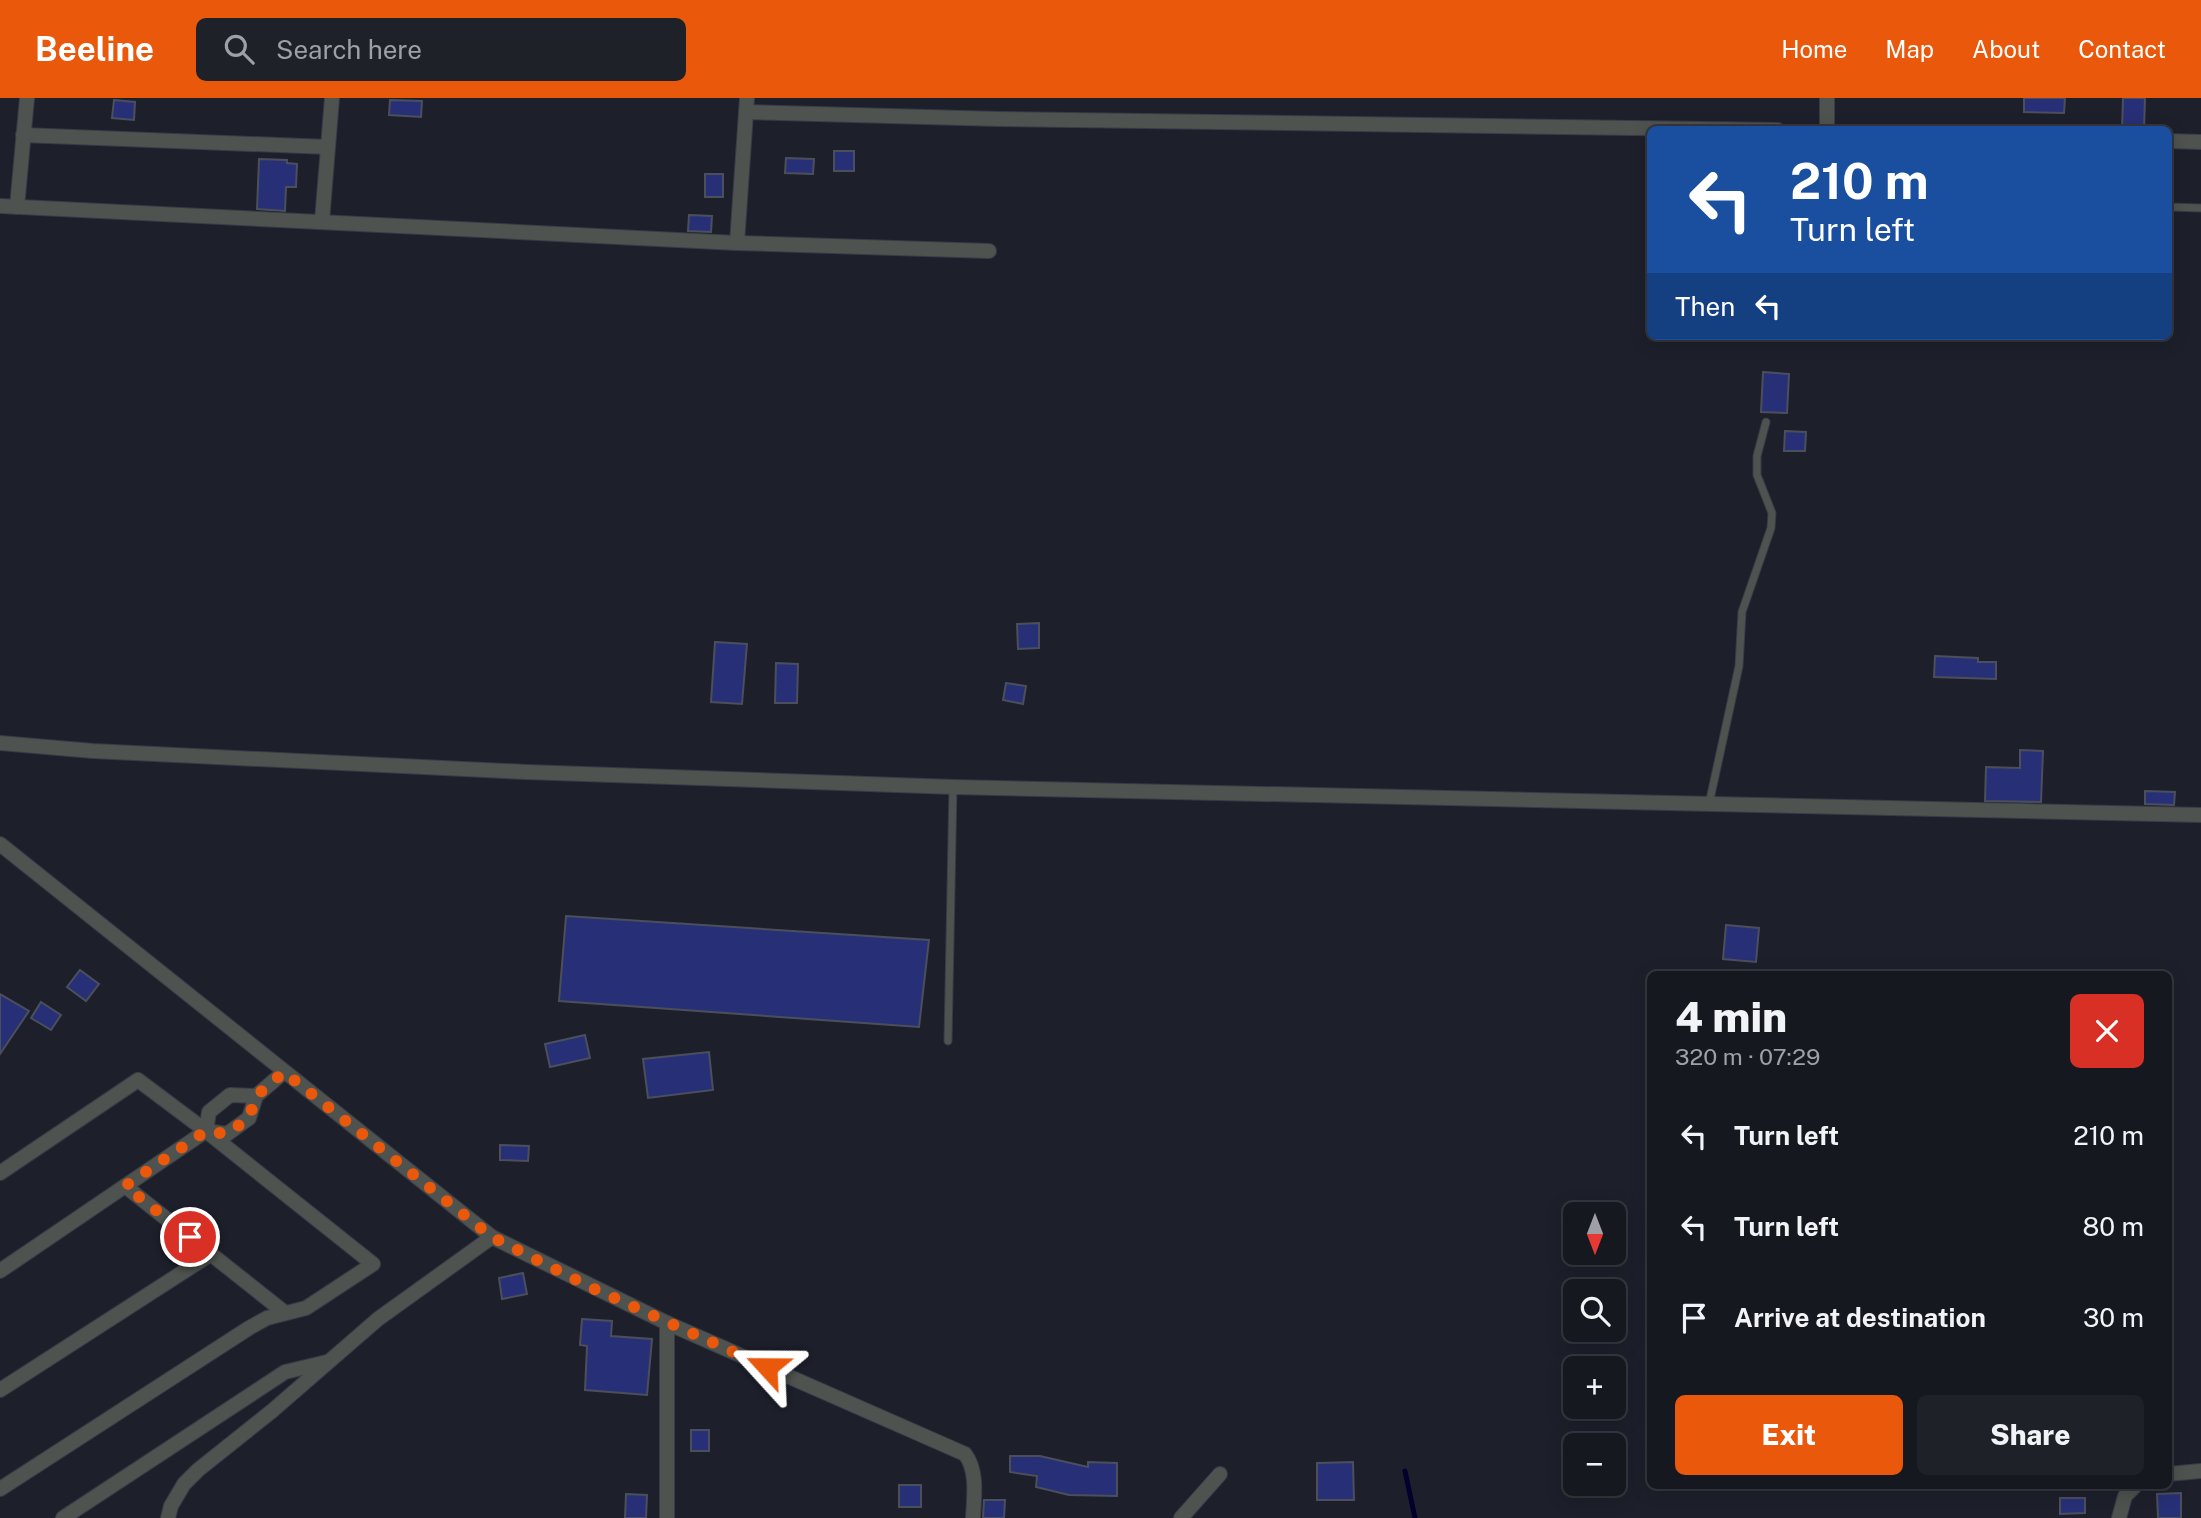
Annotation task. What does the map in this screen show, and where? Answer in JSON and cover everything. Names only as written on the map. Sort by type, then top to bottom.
[{"type":"street","points":[[17,207],[27,98]]},
{"type":"street","points":[[322,222],[332,98]]},
{"type":"street","points":[[1827,98],[1827,126]]},
{"type":"street","points":[[737,243],[747,105],[999,119],[1647,128]]},
{"type":"street","points":[[23,135],[328,147]]},
{"type":"street","points":[[2172,142],[2201,142]]},
{"type":"street","points":[[0,206],[737,243],[989,251]]},
{"type":"street","points":[[0,743],[93,751],[498,771],[953,787],[2201,815]]},
{"type":"street","points":[[0,844],[492,1237],[667,1323],[965,1454],[971,1462],[973,1473],[973,1518]]},
{"type":"street","points":[[0,1272],[206,1131],[227,1134],[249,1118],[256,1096],[284,1072]]},
{"type":"street","points":[[0,1174],[138,1080],[373,1264],[306,1308],[284,1312],[249,1328],[0,1489]]},
{"type":"street","points":[[206,1131],[209,1112],[230,1096],[256,1096]]},
{"type":"street","points":[[125,1186],[284,1312]]},
{"type":"street","points":[[169,1518],[171,1506],[184,1484],[198,1470],[272,1411],[378,1319],[492,1237]]},
{"type":"street","points":[[0,1390],[211,1254]]},
{"type":"street","points":[[667,1323],[667,1518]]},
{"type":"street","points":[[63,1518],[285,1372],[328,1362]]},
{"type":"street","points":[[2172,1475],[2201,1471]]},
{"type":"street","points":[[1181,1518],[1220,1474]]},
{"type":"street","points":[[2119,1518],[2125,1496],[2132,1489]]},
{"type":"lane","points":[[2172,207],[2201,208]]},
{"type":"lane","points":[[1709,805],[1739,666],[1742,612],[1771,528],[1772,513],[1757,475],[1757,456],[1766,422]]},
{"type":"lane","points":[[948,1041],[953,787]]},
{"type":"building","points":[[2024,98],[2065,98],[2064,113],[2024,112]]},
{"type":"building","points":[[2123,98],[2145,98],[2144,126],[2122,126]]},
{"type":"building","points":[[114,100],[135,102],[134,120],[112,118]]},
{"type":"building","points":[[390,100],[422,101],[421,117],[389,115]]},
{"type":"building","points":[[834,151],[854,151],[854,171],[834,171]]},
{"type":"building","points":[[786,158],[814,159],[813,174],[785,173]]},
{"type":"building","points":[[259,159],[287,160],[287,163],[297,164],[296,187],[286,187],[285,211],[257,209]]},
{"type":"building","points":[[705,174],[723,174],[723,197],[705,197]]},
{"type":"building","points":[[689,215],[712,216],[711,232],[688,231]]},
{"type":"building","points":[[1763,372],[1789,374],[1787,413],[1761,412]]},
{"type":"building","points":[[1785,431],[1806,432],[1805,451],[1784,451]]},
{"type":"building","points":[[1039,623],[1039,648],[1018,649],[1017,624]]},
{"type":"building","points":[[715,642],[747,644],[742,704],[711,702]]},
{"type":"building","points":[[1935,656],[1978,658],[1978,662],[1996,662],[1996,679],[1934,677]]},
{"type":"building","points":[[776,663],[798,664],[797,703],[775,703]]},
{"type":"building","points":[[1006,683],[1026,686],[1023,704],[1003,700]]},
{"type":"building","points":[[2020,750],[2043,751],[2041,802],[1985,801],[1986,767],[2020,768]]},
{"type":"building","points":[[2145,791],[2175,792],[2174,805],[2145,804]]},
{"type":"building","points":[[566,916],[929,940],[919,1027],[559,1001]]},
{"type":"building","points":[[1726,925],[1759,928],[1756,962],[1723,959]]},
{"type":"building","points":[[80,970],[99,984],[86,1001],[67,987]]},
{"type":"building","points":[[0,994],[29,1011],[0,1054]]},
{"type":"building","points":[[41,1002],[61,1015],[51,1030],[31,1018]]},
{"type":"building","points":[[585,1035],[590,1058],[550,1067],[545,1044]]},
{"type":"building","points":[[709,1052],[713,1090],[648,1098],[643,1059]]},
{"type":"building","points":[[500,1145],[529,1146],[528,1161],[500,1160]]},
{"type":"building","points":[[523,1273],[527,1294],[502,1299],[499,1278]]},
{"type":"building","points":[[582,1319],[612,1321],[611,1336],[652,1339],[647,1395],[585,1390],[587,1346],[580,1345]]},
{"type":"building","points":[[691,1430],[709,1430],[709,1451],[691,1451]]},
{"type":"building","points":[[1010,1456],[1040,1456],[1088,1467],[1088,1462],[1117,1463],[1117,1496],[1069,1495],[1036,1487],[1037,1476],[1010,1472]]},
{"type":"building","points":[[1353,1462],[1354,1500],[1317,1500],[1317,1463]]},
{"type":"building","points":[[899,1485],[921,1485],[921,1507],[899,1507]]},
{"type":"building","points":[[2181,1493],[2181,1518],[2158,1518],[2157,1494]]},
{"type":"building","points":[[626,1494],[647,1495],[646,1518],[625,1518]]},
{"type":"building","points":[[2060,1498],[2085,1498],[2085,1513],[2060,1514]]},
{"type":"building","points":[[984,1500],[1005,1500],[1004,1518],[983,1518]]},
{"type":"waterway","points":[[1405,1471],[1415,1518]]},
{"type":"route","points":[[190,1237],[125,1186],[206,1131],[227,1134],[249,1118],[256,1096],[284,1072],[492,1237],[592,1288],[767,1367]]}]
